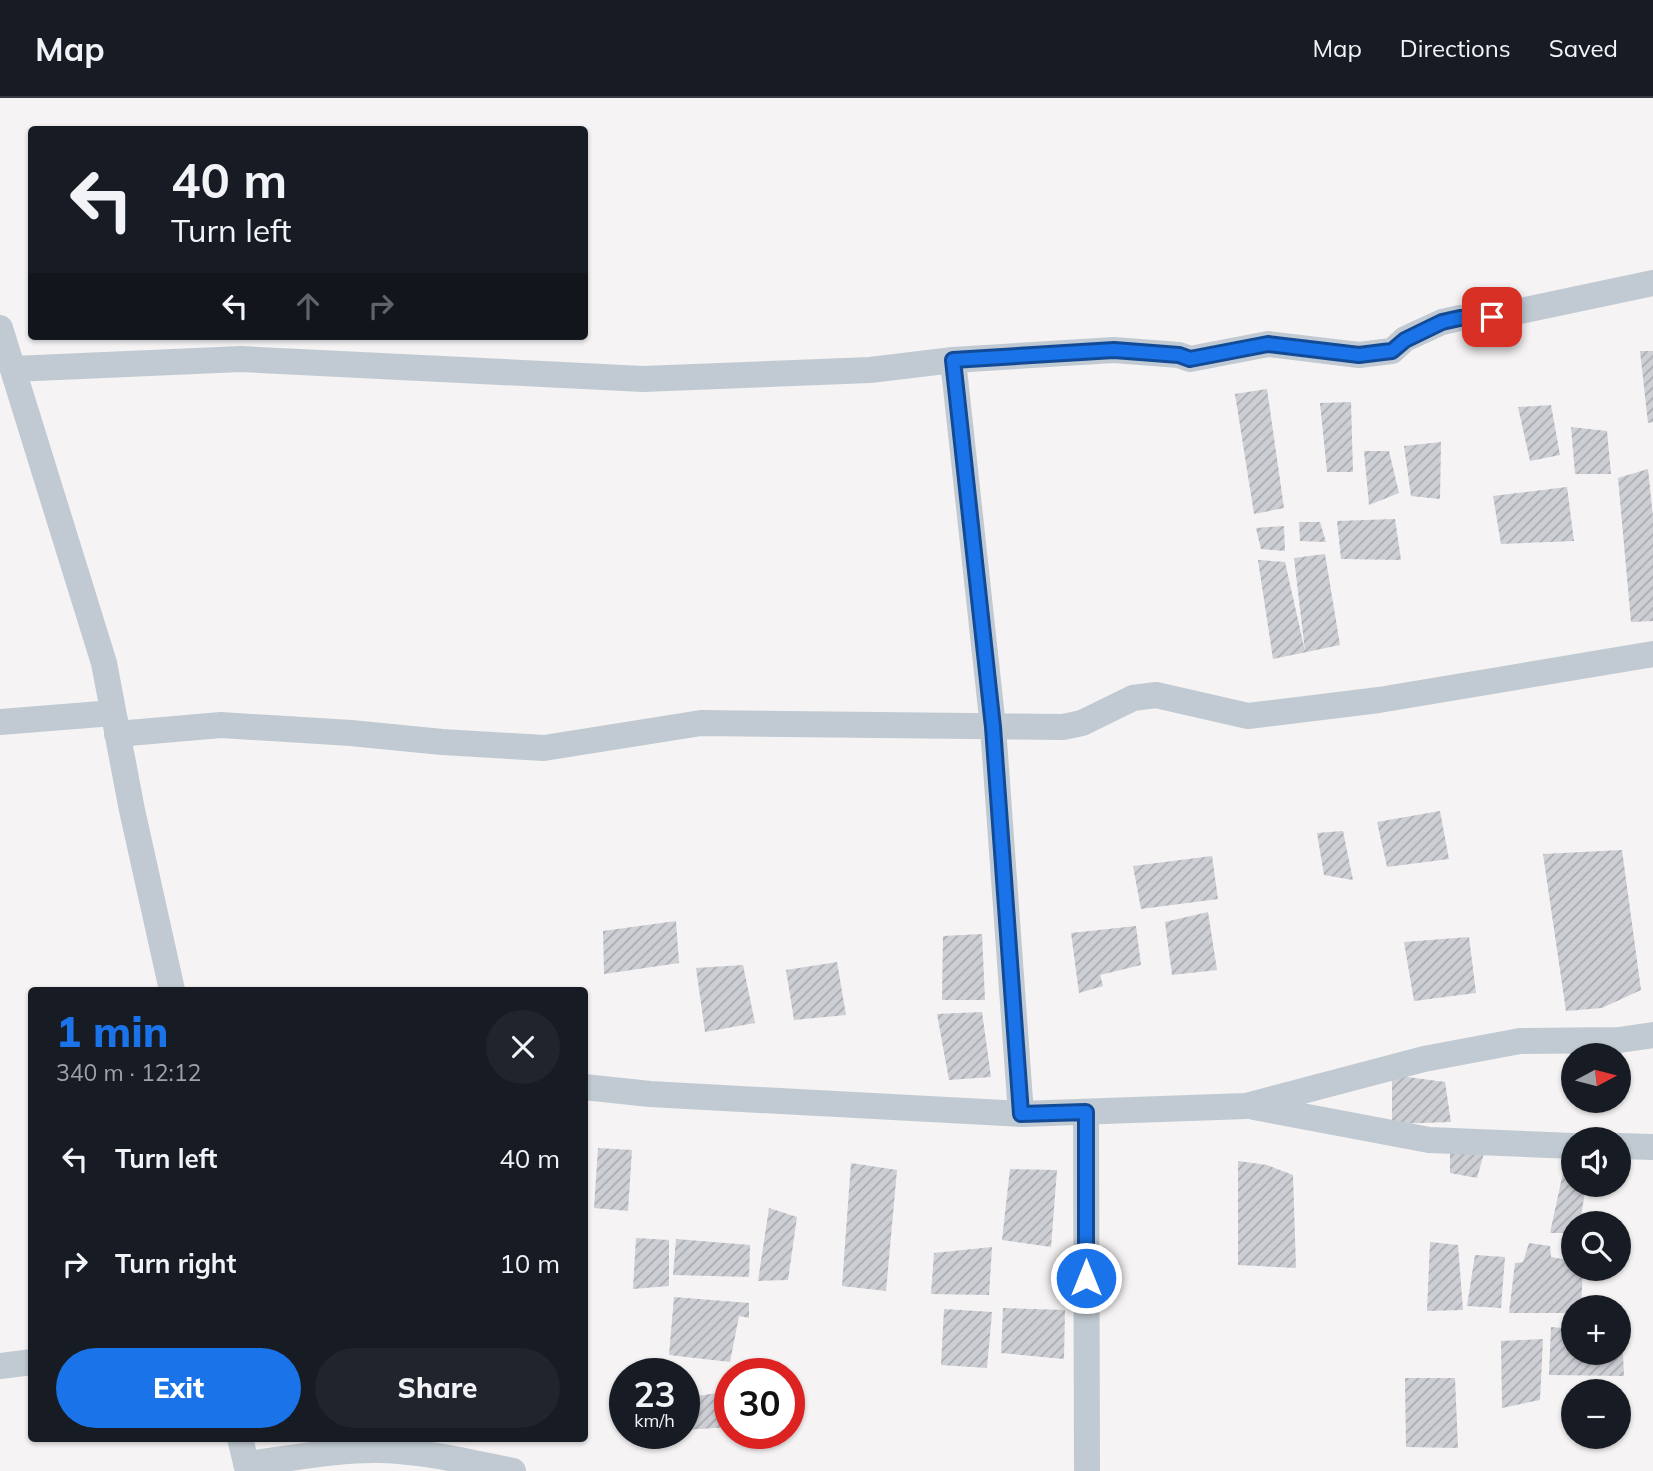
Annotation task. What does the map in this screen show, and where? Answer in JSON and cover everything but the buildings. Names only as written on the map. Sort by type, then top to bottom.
[{"type":"street","points":[[13,369],[242,359],[643,379],[870,370],[953,360],[1114,350],[1179,355],[1190,359],[1268,344],[1359,355],[1392,351],[1405,340],[1442,322],[1460,318],[1492,317],[1653,283]]},
{"type":"street","points":[[0,328],[104,663],[171,987]]},
{"type":"street","points":[[953,360],[993,727],[1021,1114]]},
{"type":"street","points":[[0,722],[221,725],[544,748],[701,723],[1063,727],[1082,723],[1133,698],[1156,695],[1248,716],[1277,714],[1379,700],[1653,654]]},
{"type":"street","points":[[588,1087],[650,1094],[1021,1114],[1245,1105],[1424,1059],[1520,1041],[1619,1040],[1653,1035]]},
{"type":"street","points":[[1245,1105],[1429,1140],[1561,1146]]},
{"type":"street","points":[[1086,1112],[1087,1471]]},
{"type":"street","points":[[1631,1146],[1653,1147]]},
{"type":"street","points":[[0,1366],[28,1362]]},
{"type":"street","points":[[241,1442],[247,1468],[333,1453],[380,1450],[441,1457],[513,1471]]},
{"type":"route","points":[[1086,1278],[1086,1112],[1021,1114],[993,727],[953,360],[1114,350],[1179,355],[1190,359],[1268,344],[1359,355],[1392,351],[1405,340],[1442,322],[1460,318],[1492,317]]}]
